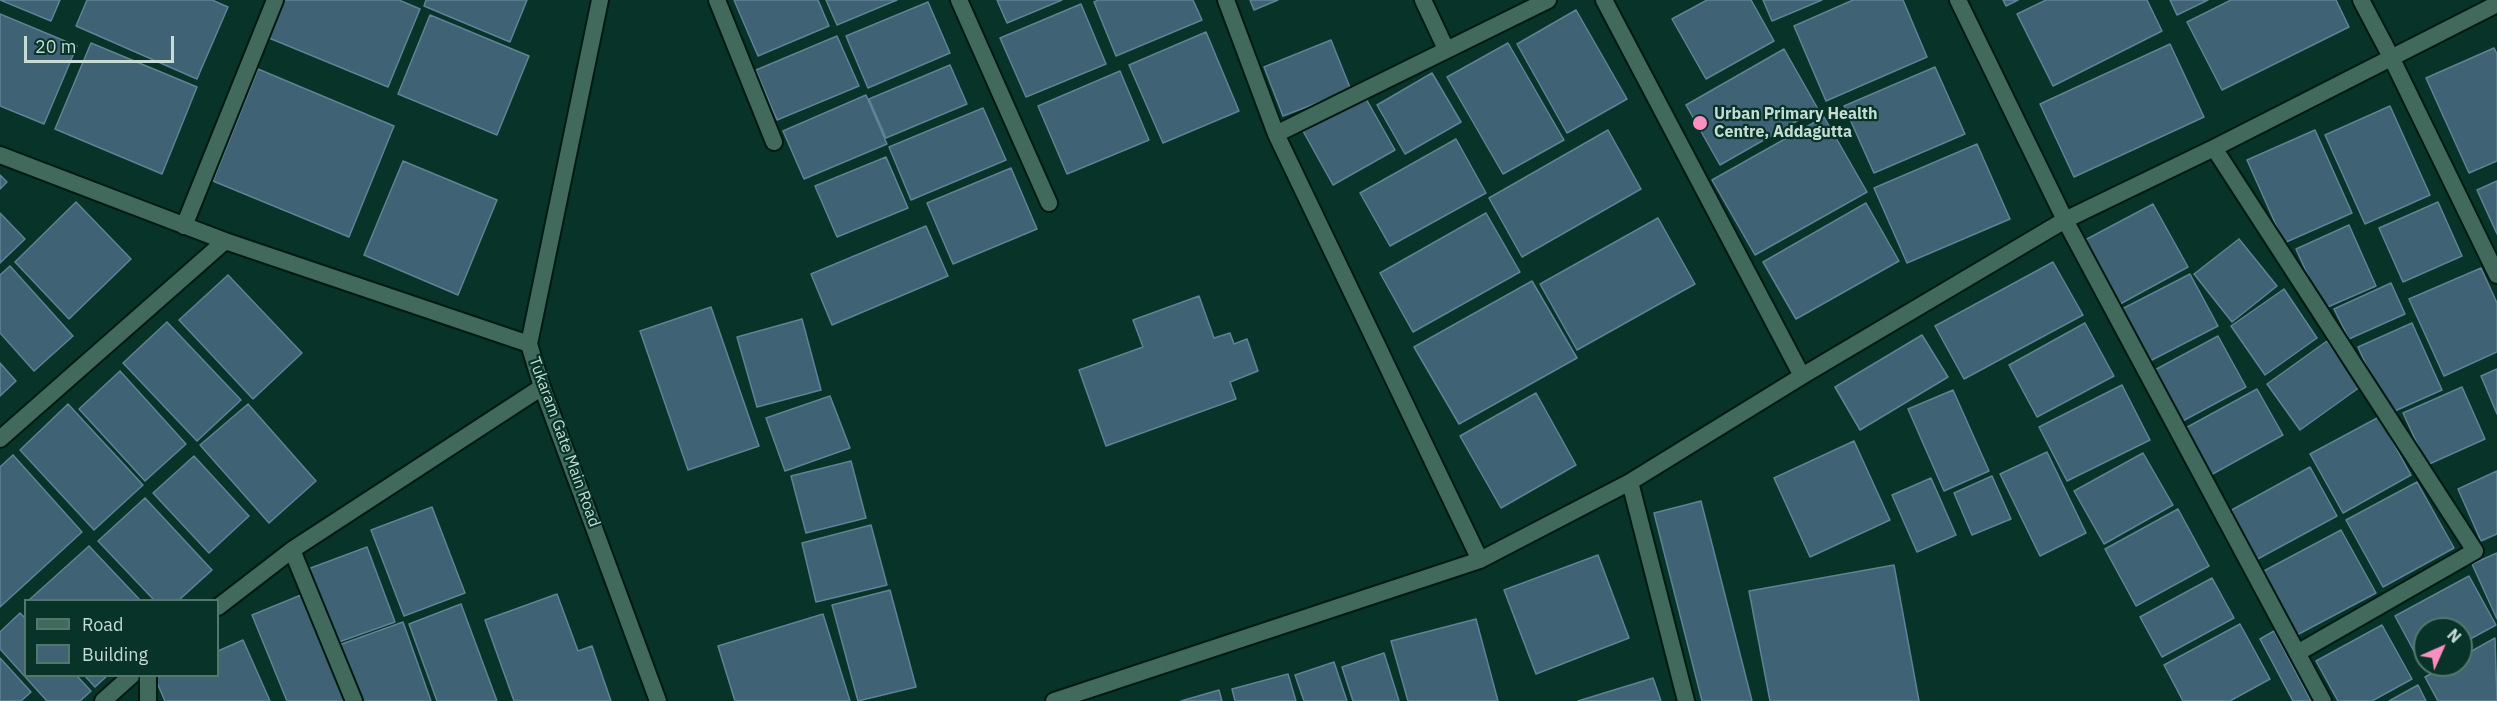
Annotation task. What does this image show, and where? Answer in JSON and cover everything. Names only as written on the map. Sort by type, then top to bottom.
[{"type":"street","points":[[184,226],[275,0]]},
{"type":"street","name":"Tukaram Gate Main Road","points":[[600,0],[529,344],[542,387],[658,701]]},
{"type":"street","points":[[717,0],[774,142]]},
{"type":"street","points":[[959,0],[1049,203]]},
{"type":"street","points":[[1226,0],[1276,134],[1480,560]]},
{"type":"street","points":[[1423,0],[1446,49]]},
{"type":"street","points":[[1276,134],[1548,0]]},
{"type":"street","points":[[1604,0],[1802,376]]},
{"type":"street","points":[[1958,0],[2065,220],[2299,652],[2323,701]]},
{"type":"street","points":[[2361,0],[2497,275]]},
{"type":"street","points":[[1054,701],[1480,560],[1630,482],[1802,376],[2065,220],[2214,148],[2497,4]]},
{"type":"street","points":[[2214,148],[2475,551],[2299,652]]},
{"type":"street","points":[[0,155],[225,241],[529,344]]},
{"type":"street","points":[[0,439],[225,241]]},
{"type":"street","points":[[219,606],[292,550],[542,387]]},
{"type":"street","points":[[1630,482],[1686,701]]},
{"type":"street","points":[[292,550],[354,701]]},
{"type":"street","points":[[103,701],[129,677]]},
{"type":"street","points":[[148,677],[148,701]]},
{"type":"building","points":[[0,0],[60,0],[51,21]]},
{"type":"building","points":[[87,0],[212,0],[228,7],[197,79],[76,26]]},
{"type":"building","points":[[284,0],[399,0],[420,9],[388,87],[269,38]]},
{"type":"building","points":[[426,0],[527,0],[510,42],[424,6]]},
{"type":"building","points":[[734,0],[818,0],[829,26],[758,56]]},
{"type":"building","points":[[826,0],[897,0],[837,25]]},
{"type":"building","points":[[997,0],[1062,0],[1007,23]]},
{"type":"building","points":[[1098,0],[1193,0],[1202,20],[1116,56],[1094,2]]},
{"type":"building","points":[[1250,0],[1278,0],[1254,10]]},
{"type":"building","points":[[1707,0],[1751,0],[1774,41],[1706,79],[1672,19]]},
{"type":"building","points":[[1763,0],[1822,0],[1772,21]]},
{"type":"building","points":[[1853,0],[1903,0],[1927,57],[1826,101],[1794,26]]},
{"type":"building","points":[[2003,0],[2018,0],[2006,6]]},
{"type":"building","points":[[2046,0],[2147,0],[2162,31],[2053,86],[2017,14]]},
{"type":"building","points":[[2170,0],[2208,0],[2177,15]]},
{"type":"building","points":[[2231,0],[2336,0],[2349,27],[2222,90],[2187,22]]},
{"type":"building","points":[[928,2],[950,53],[868,88],[846,36]]},
{"type":"building","points":[[1081,4],[1106,64],[1026,97],[1000,38]]},
{"type":"building","points":[[1576,10],[1627,99],[1567,133],[1517,44]]},
{"type":"building","points":[[0,14],[77,46],[44,124],[0,106]]},
{"type":"building","points":[[430,15],[529,56],[497,135],[398,94]]},
{"type":"building","points":[[1206,32],[1239,111],[1163,143],[1129,65]]},
{"type":"building","points":[[837,36],[859,86],[777,120],[756,70]]},
{"type":"building","points":[[1331,40],[1351,90],[1283,116],[1264,67]]},
{"type":"building","points":[[91,43],[197,87],[162,174],[55,129]]},
{"type":"building","points":[[1508,43],[1564,140],[1503,174],[1447,77]]},
{"type":"building","points":[[2170,44],[2204,117],[2074,177],[2040,104]]},
{"type":"building","points":[[2494,48],[2497,54],[2497,161],[2469,173],[2426,78]]},
{"type":"building","points":[[1784,49],[1818,109],[1720,165],[1686,105]]},
{"type":"building","points":[[950,65],[967,104],[886,138],[869,99]]},
{"type":"building","points":[[1935,67],[1965,134],[1874,173],[1844,106]]},
{"type":"building","points":[[258,69],[394,126],[349,237],[213,181]]},
{"type":"building","points":[[1120,71],[1149,140],[1067,174],[1038,106]]},
{"type":"building","points":[[1432,73],[1461,122],[1405,154],[1377,105]]},
{"type":"building","points":[[866,95],[887,144],[804,179],[783,131]]},
{"type":"building","points":[[1365,97],[1395,150],[1333,185],[1303,131]]},
{"type":"building","points":[[2390,106],[2430,195],[2365,224],[2325,135]]},
{"type":"building","points":[[983,108],[1006,160],[911,200],[889,147]]},
{"type":"building","points":[[1824,117],[1867,192],[1755,255],[1712,180]]},
{"type":"building","points":[[1608,130],[1641,189],[1522,257],[1489,198]]},
{"type":"building","points":[[2315,130],[2352,213],[2284,243],[2247,160]]},
{"type":"building","points":[[1456,139],[1486,193],[1390,246],[1360,193]]},
{"type":"building","points":[[1977,144],[2010,219],[1907,263],[1874,188]]},
{"type":"building","points":[[886,157],[908,208],[837,237],[815,186]]},
{"type":"building","points":[[403,161],[497,200],[458,295],[364,255]]},
{"type":"building","points":[[1011,168],[1037,229],[953,264],[927,203]]},
{"type":"building","points":[[0,175],[7,182],[0,189]]},
{"type":"building","points":[[2497,181],[2497,234],[2477,190]]},
{"type":"building","points":[[76,202],[131,259],[69,319],[15,262]]},
{"type":"building","points":[[2438,202],[2462,256],[2403,282],[2379,228]]},
{"type":"building","points":[[1866,203],[1899,261],[1796,319],[1763,262]]},
{"type":"building","points":[[2153,204],[2188,267],[2120,304],[2085,240]]},
{"type":"building","points":[[0,213],[25,239],[0,263]]},
{"type":"building","points":[[1486,213],[1520,272],[1413,332],[1380,273]]},
{"type":"building","points":[[1658,218],[1695,284],[1577,350],[1540,284]]},
{"type":"building","points":[[2349,225],[2376,286],[2323,309],[2296,249]]},
{"type":"building","points":[[926,226],[948,276],[832,325],[811,274]]},
{"type":"building","points":[[2239,239],[2277,286],[2232,322],[2194,274]]},
{"type":"building","points":[[2053,262],[2083,315],[1964,379],[1935,326]]},
{"type":"building","points":[[10,266],[73,336],[34,371],[0,333],[0,275]]},
{"type":"building","points":[[2481,268],[2497,303],[2497,352],[2444,376],[2409,299]]},
{"type":"building","points":[[2190,274],[2218,326],[2150,361],[2122,309]]},
{"type":"building","points":[[228,275],[302,353],[253,399],[179,320]]},
{"type":"building","points":[[1532,281],[1577,358],[1459,424],[1414,347]]},
{"type":"building","points":[[2391,283],[2405,314],[2349,339],[2334,309]]},
{"type":"building","points":[[2284,289],[2317,338],[2265,375],[2231,326]]},
{"type":"building","points":[[1199,296],[1214,338],[1230,333],[1234,344],[1247,339],[1258,371],[1230,382],[1236,399],[1106,446],[1079,370],[1143,347],[1133,320]]},
{"type":"building","points":[[711,307],[759,446],[688,470],[640,331]]},
{"type":"building","points":[[802,319],[821,390],[757,407],[737,337]]},
{"type":"building","points":[[167,322],[241,400],[197,441],[123,363]]},
{"type":"building","points":[[2085,323],[2114,376],[2037,417],[2009,365]]},
{"type":"building","points":[[2412,323],[2442,390],[2388,414],[2358,347]]},
{"type":"building","points":[[1922,335],[1948,377],[1860,430],[1835,387]]},
{"type":"building","points":[[2218,336],[2246,387],[2179,423],[2151,372]]},
{"type":"building","points":[[2327,341],[2360,387],[2300,430],[2267,384]]},
{"type":"building","points":[[0,363],[16,381],[0,396]]},
{"type":"building","points":[[2497,369],[2497,414],[2481,376]]},
{"type":"building","points":[[120,371],[186,444],[145,481],[79,409]]},
{"type":"building","points":[[2122,385],[2150,440],[2067,481],[2039,427]]},
{"type":"building","points":[[2462,387],[2485,439],[2427,465],[2403,413]]},
{"type":"building","points":[[2257,389],[2283,435],[2209,476],[2182,430]]},
{"type":"building","points":[[1953,390],[1989,471],[1944,491],[1908,409]]},
{"type":"building","points":[[1536,393],[1576,465],[1501,508],[1460,436]]},
{"type":"building","points":[[830,396],[850,448],[785,471],[766,418]]},
{"type":"building","points":[[68,404],[143,485],[94,530],[20,450]]},
{"type":"building","points":[[248,404],[316,481],[269,523],[200,445]]},
{"type":"building","points":[[2379,417],[2411,475],[2343,513],[2310,454]]},
{"type":"building","points":[[1854,441],[1890,520],[1810,557],[1774,478]]},
{"type":"building","points":[[2047,452],[2086,533],[2040,556],[2000,474]]},
{"type":"building","points":[[2143,453],[2173,505],[2104,544],[2074,491]]},
{"type":"building","points":[[13,455],[82,532],[0,607],[0,467]]},
{"type":"building","points":[[194,456],[249,516],[209,553],[153,493]]},
{"type":"building","points":[[851,461],[866,518],[806,533],[791,476]]},
{"type":"building","points":[[2310,467],[2337,516],[2254,561],[2228,512]]},
{"type":"building","points":[[2497,471],[2497,534],[2481,541],[2458,489]]},
{"type":"building","points":[[1992,476],[2011,519],[1972,535],[1954,493]]},
{"type":"building","points":[[1931,478],[1956,535],[1917,552],[1892,495]]},
{"type":"building","points":[[2417,482],[2454,548],[2383,587],[2346,520]]},
{"type":"building","points":[[145,498],[212,570],[180,599],[153,599],[98,541]]},
{"type":"building","points":[[1701,501],[1752,701],[1702,701],[1654,513]]},
{"type":"building","points":[[432,507],[465,593],[404,616],[371,530]]},
{"type":"building","points":[[2178,509],[2209,566],[2136,606],[2105,549]]},
{"type":"building","points":[[871,525],[887,585],[816,602],[802,543]]},
{"type":"building","points":[[2341,530],[2376,593],[2295,636],[2260,573]]},
{"type":"building","points":[[89,546],[139,599],[30,599]]},
{"type":"building","points":[[367,547],[395,622],[336,643],[308,569]]},
{"type":"building","points":[[2497,553],[2497,619],[2472,564]]},
{"type":"building","points":[[1598,555],[1629,638],[1536,674],[1504,590]]},
{"type":"building","points":[[1894,565],[1919,701],[1770,701],[1749,591]]},
{"type":"building","points":[[2469,576],[2496,625],[2473,637],[2473,617],[2413,617],[2413,649],[2395,616]]},
{"type":"building","points":[[2212,578],[2234,618],[2162,657],[2140,617]]},
{"type":"building","points":[[890,590],[916,687],[858,701],[832,605]]},
{"type":"building","points":[[557,594],[578,651],[592,646],[611,701],[514,701],[485,620]]},
{"type":"building","points":[[301,595],[345,701],[287,701],[252,615]]},
{"type":"building","points":[[461,604],[497,701],[437,701],[409,624]]},
{"type":"building","points":[[20,613],[24,617],[24,676],[0,649],[0,632]]},
{"type":"building","points":[[823,614],[850,701],[735,701],[718,646]]},
{"type":"building","points":[[1476,619],[1498,701],[1408,701],[1391,641]]},
{"type":"building","points":[[403,622],[431,701],[358,701],[339,645]]},
{"type":"building","points":[[2240,624],[2270,679],[2230,701],[2183,701],[2164,665]]},
{"type":"building","points":[[2382,625],[2412,679],[2372,701],[2338,701],[2316,661]]},
{"type":"building","points":[[2274,631],[2311,701],[2293,701],[2260,639]]},
{"type":"building","points":[[2495,638],[2497,701],[2438,701],[2425,677],[2473,677],[2473,650]]},
{"type":"building","points":[[243,640],[270,701],[165,701],[155,678],[219,677],[219,651]]},
{"type":"building","points":[[1384,653],[1399,701],[1353,701],[1342,667]]},
{"type":"building","points":[[0,658],[31,692],[21,701],[0,701]]},
{"type":"building","points":[[1334,662],[1347,701],[1304,701],[1295,675]]},
{"type":"building","points":[[1288,674],[1296,701],[1235,701],[1232,689]]},
{"type":"building","points":[[25,677],[78,677],[91,691],[80,701],[47,701]]},
{"type":"building","points":[[86,677],[106,677],[95,687]]},
{"type":"building","points":[[1653,678],[1661,701],[1578,701]]},
{"type":"building","points":[[2418,685],[2426,701],[2389,701]]},
{"type":"building","points":[[1219,690],[1222,701],[1181,701]]},
{"type":"place","name":"Urban Primary Health Centre, Addagutta","points":[[1700,123]]}]
